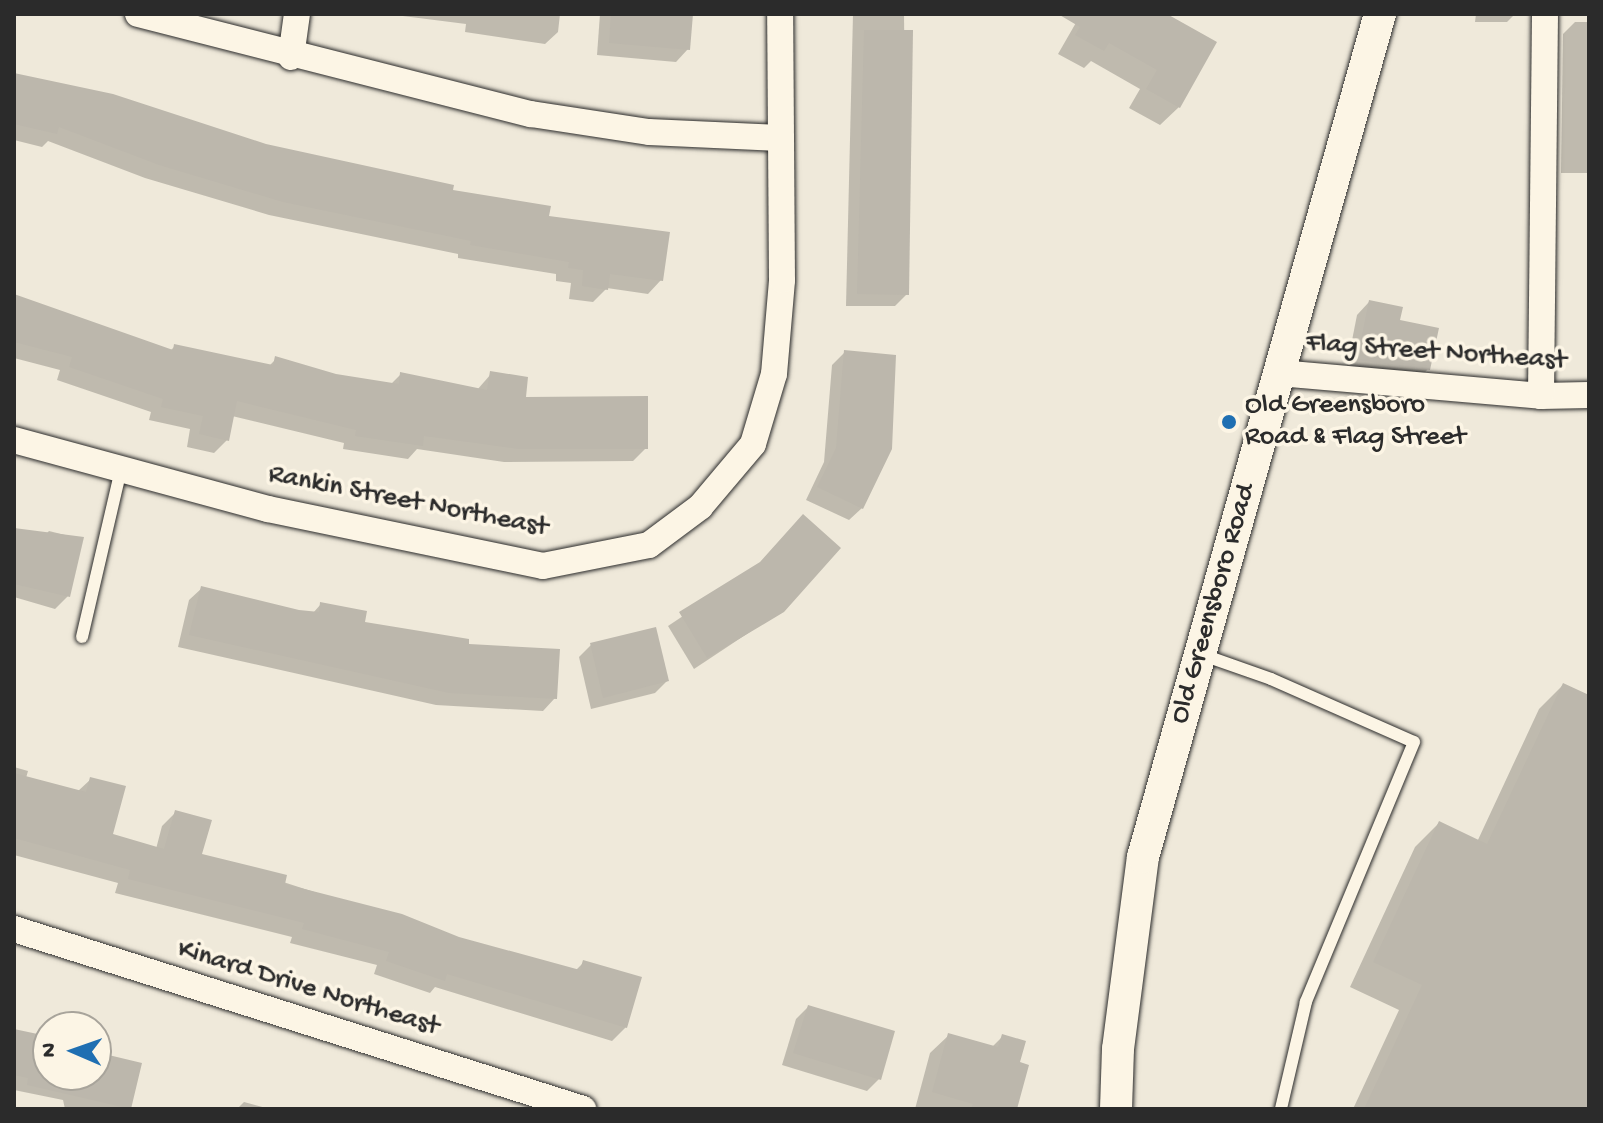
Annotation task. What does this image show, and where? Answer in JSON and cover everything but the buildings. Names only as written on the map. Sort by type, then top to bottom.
[{"type":"street","points":[[138,14],[291,57],[531,114],[649,132],[780,138]]},
{"type":"street","points":[[291,57],[297,14]]},
{"type":"street","name":"Rankin Street Northeast","points":[[14,440],[268,509],[543,566],[649,545],[700,507],[753,444],[774,374],[782,280],[780,14]]},
{"type":"street","name":"Old Greensboro Road","points":[[1116,1109],[1118,1049],[1143,857],[1380,14]]},
{"type":"street","points":[[1541,396],[1545,14]]},
{"type":"street","name":"Flag Street Northeast","points":[[1279,373],[1541,396],[1589,395]]},
{"type":"street","name":"Kinard Drive Northeast","points":[[14,929],[583,1109]]},
{"type":"lane","points":[[82,637],[121,469]]},
{"type":"lane","points":[[1200,654],[1271,679],[1414,742],[1306,1002],[1281,1109]]},
{"type":"place","name":"Old Greensboro Road & Flag Street","points":[[1229,422]]}]
